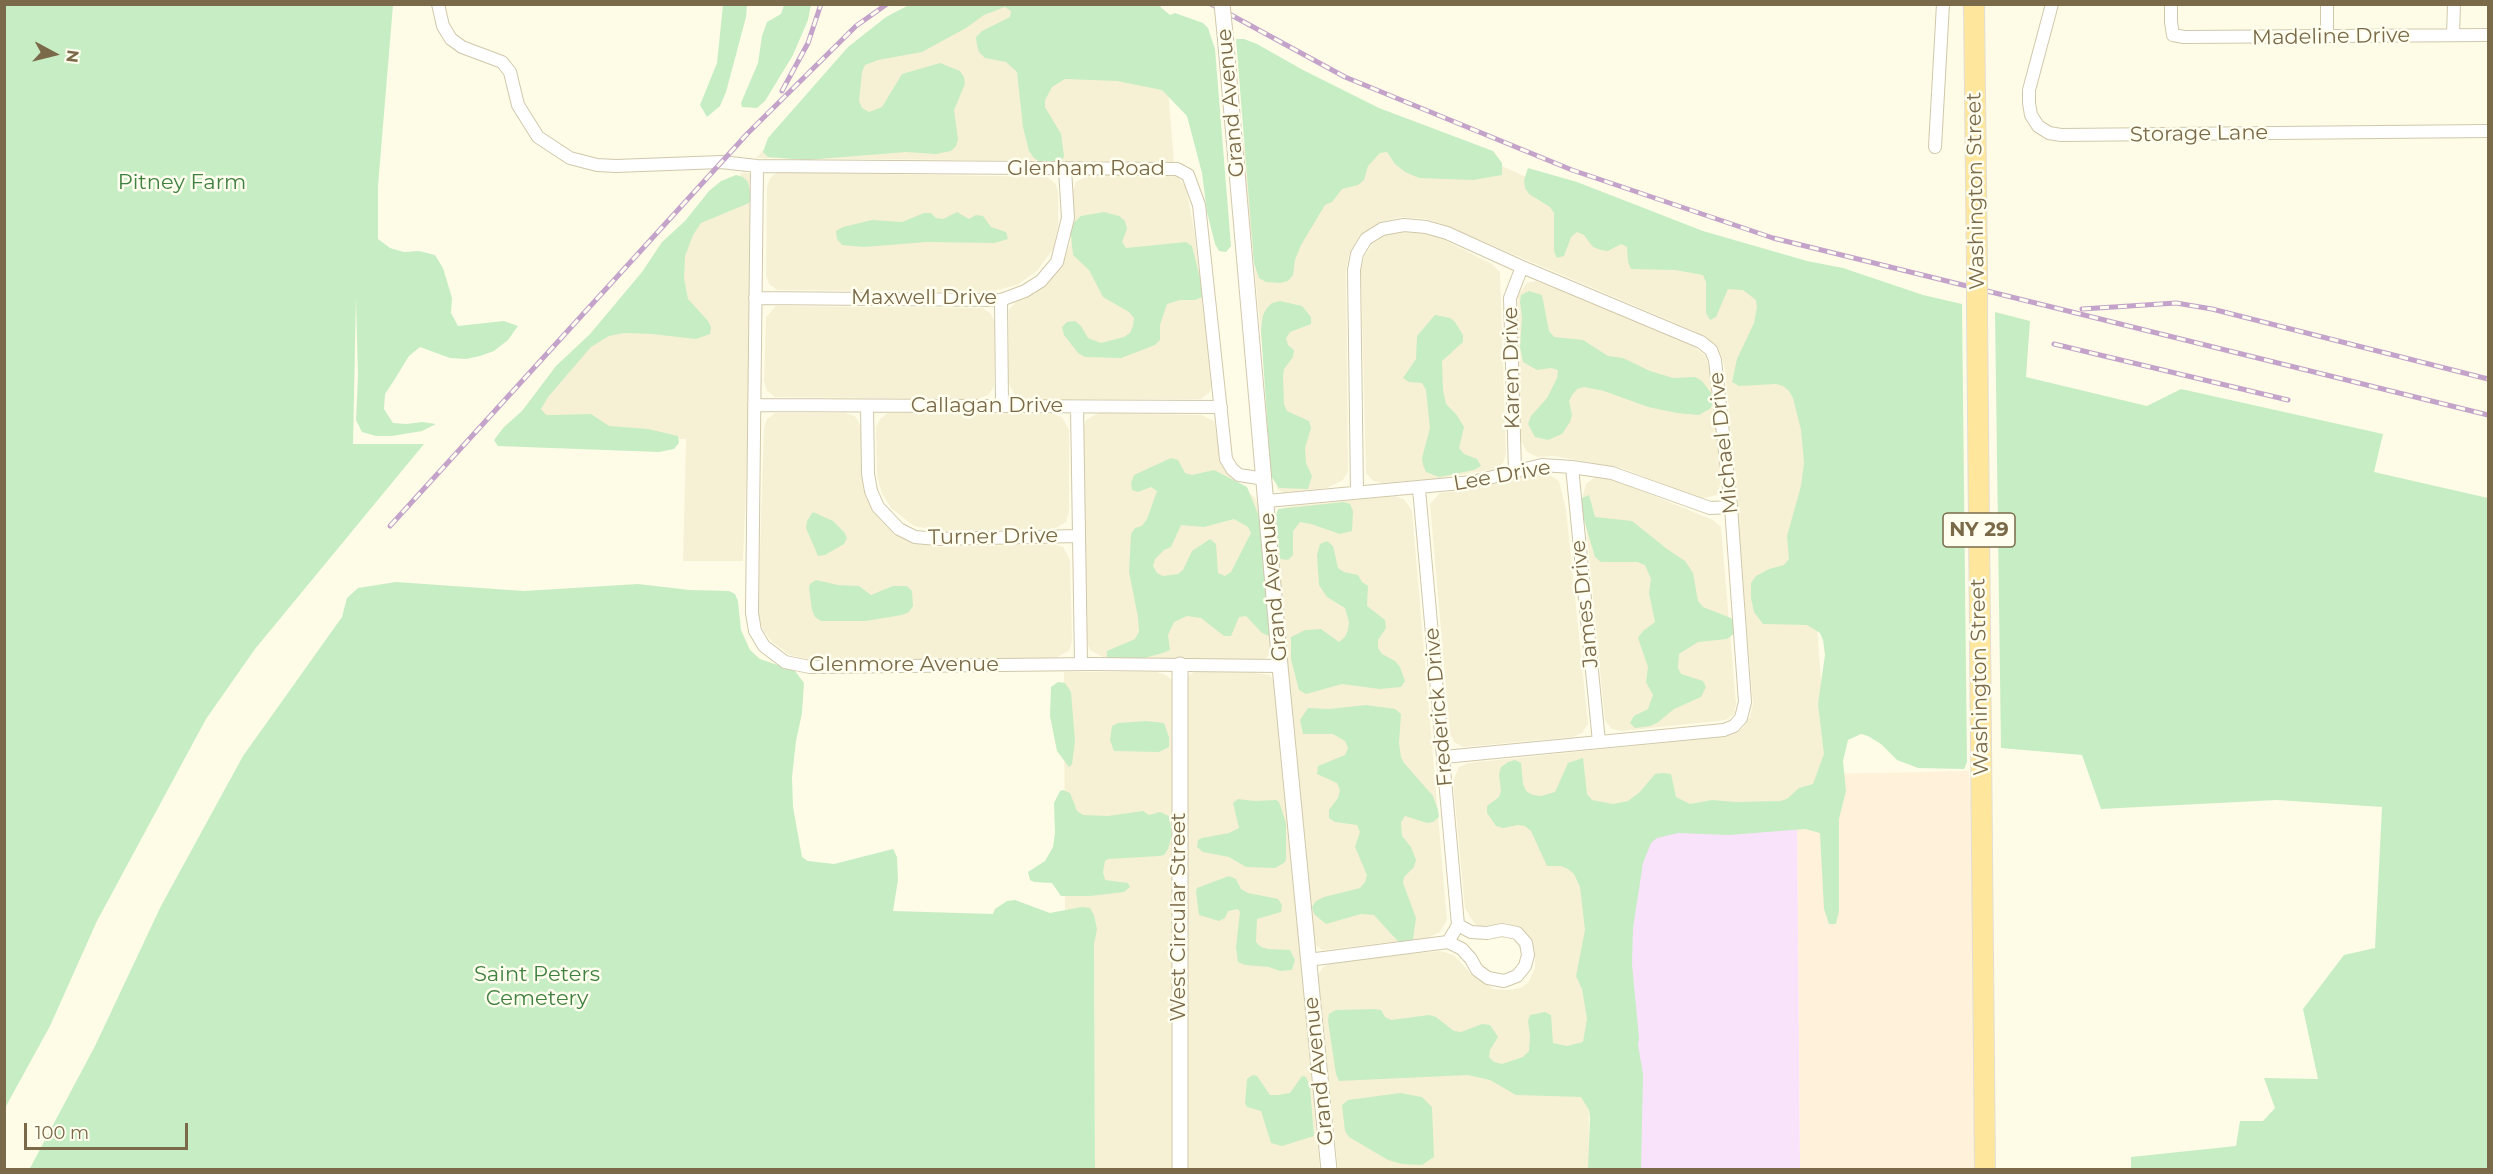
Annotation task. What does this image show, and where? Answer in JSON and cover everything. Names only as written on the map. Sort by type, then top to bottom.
[{"type":"highway","name":"Washington Street","points":[[1974,4],[1984,1170]]},
{"type":"street","name":"Glenham Road","points":[[438,4],[443,26],[451,39],[462,47],[502,62],[513,79],[518,105],[538,137],[570,159],[597,165],[616,166],[721,162],[757,166],[1177,169],[1188,176],[1199,205],[1226,459],[1239,475],[1265,479]]},
{"type":"street","name":"Grand Avenue","points":[[1222,4],[1280,666],[1329,1170]]},
{"type":"street","points":[[1935,147],[1943,4]]},
{"type":"street","name":"Storage Lane","points":[[2052,4],[2030,90],[2029,103],[2031,115],[2038,126],[2049,133],[2061,135],[2488,131]]},
{"type":"street","name":"Madeline Drive","points":[[2171,4],[2170,22],[2173,35],[2184,37],[2488,35]]},
{"type":"street","points":[[2327,4],[2327,36]]},
{"type":"street","points":[[2453,35],[2454,4]]},
{"type":"street","name":"Glenmore Avenue","points":[[757,166],[752,613],[755,631],[764,646],[785,662],[810,667],[1081,664],[1280,666]]},
{"type":"street","name":"Maxwell Drive","points":[[755,298],[1001,300],[1024,291],[1041,281],[1057,262],[1068,218],[1065,168]]},
{"type":"street","name":"Michael Drive","points":[[1357,492],[1354,270],[1357,254],[1366,239],[1382,229],[1404,225],[1426,226],[1447,233],[1521,267],[1689,336],[1711,350],[1718,371],[1731,507],[1745,702],[1741,718],[1734,726],[1724,730],[1444,757]]},
{"type":"street","name":"Karen Drive","points":[[1515,471],[1510,298],[1521,267]]},
{"type":"street","points":[[1001,300],[1002,406]]},
{"type":"street","name":"Callagan Drive","points":[[754,405],[1221,407]]},
{"type":"street","name":"Turner Drive","points":[[867,406],[868,474],[871,491],[878,507],[899,529],[915,537],[937,539],[1079,536]]},
{"type":"street","points":[[1077,407],[1081,664]]},
{"type":"street","name":"Lee Drive","points":[[1267,501],[1357,492],[1419,489],[1472,482],[1542,465],[1612,473],[1710,508],[1731,507]]},
{"type":"street","name":"James Drive","points":[[1572,467],[1599,742]]},
{"type":"street","name":"Frederick Drive","points":[[1419,489],[1458,925]]},
{"type":"street","name":"West Circular Street","points":[[1180,665],[1180,1170]]},
{"type":"street","points":[[1308,960],[1448,942],[1462,949],[1472,958],[1478,970],[1488,978],[1504,981],[1517,975],[1525,966],[1528,955],[1526,943],[1517,933],[1502,930],[1487,933],[1471,932],[1458,925],[1448,942]]},
{"type":"shaded area","points":[[911,5],[1161,5],[1174,162],[756,158],[891,14]]},
{"type":"shaded area","points":[[1438,137],[1658,237],[1790,269],[1831,813],[1587,817],[1589,1169],[1338,1169],[1318,975],[1323,967],[1332,962],[1440,951],[1454,955],[1472,975],[1494,989],[1520,988],[1528,983],[1535,968],[1535,953],[1531,938],[1514,925],[1480,927],[1474,923],[1465,908],[1453,781],[1459,767],[1468,763],[1721,737],[1732,735],[1743,728],[1750,717],[1753,704],[1725,369],[1722,357],[1715,347],[1705,337],[1692,330],[1449,227],[1426,219],[1401,217],[1378,223],[1360,235],[1350,252],[1346,270],[1348,472],[1343,480],[1327,488],[1284,492],[1278,490],[1242,143]]},
{"type":"shaded area","points":[[743,172],[750,174],[749,419],[743,561],[683,561],[686,439],[502,437]]},
{"type":"shaded area","points":[[778,172],[1047,177],[1055,183],[1058,192],[1058,226],[1053,249],[1037,271],[1017,285],[989,292],[777,290],[769,284],[766,275],[767,188],[770,178]]},
{"type":"shaded area","points":[[1170,174],[1178,177],[1186,188],[1194,230],[1212,381],[1210,392],[1201,399],[1024,399],[1015,396],[1008,382],[1009,310],[1016,301],[1062,265],[1070,244],[1074,219],[1073,192],[1076,182],[1089,175]]},
{"type":"shaded area","points":[[1408,230],[1428,232],[1492,264],[1500,272],[1506,454],[1503,463],[1496,469],[1435,479],[1383,483],[1373,481],[1366,473],[1361,269],[1365,255],[1374,243],[1388,233]]},
{"type":"shaded area","points":[[1536,281],[1685,340],[1706,356],[1712,378],[1721,482],[1717,495],[1697,497],[1622,468],[1554,456],[1537,457],[1526,451],[1520,437],[1518,295],[1527,283]]},
{"type":"shaded area","points":[[776,306],[983,308],[991,314],[995,323],[994,387],[988,395],[978,399],[775,397],[767,391],[764,381],[766,317]]},
{"type":"shaded area","points":[[775,413],[845,413],[855,416],[862,429],[861,468],[864,491],[873,509],[894,533],[914,543],[937,547],[1054,544],[1063,547],[1070,560],[1072,641],[1069,651],[1055,658],[812,660],[790,655],[772,642],[763,630],[758,613],[764,428],[767,419]]},
{"type":"shaded area","points":[[888,413],[1053,414],[1062,417],[1069,430],[1069,512],[1066,522],[1054,529],[944,532],[914,526],[891,508],[882,493],[877,477],[876,428],[880,419]]},
{"type":"shaded area","points":[[1099,413],[1202,415],[1214,421],[1221,461],[1227,472],[1255,498],[1259,507],[1272,648],[1267,658],[1260,660],[1103,657],[1090,650],[1087,641],[1083,430],[1086,420]]},
{"type":"shaded area","points":[[1547,473],[1559,481],[1566,509],[1588,724],[1582,733],[1573,737],[1463,747],[1454,742],[1450,733],[1430,504],[1440,493],[1476,489],[1520,477]]},
{"type":"shaded area","points":[[1595,477],[1610,478],[1713,520],[1721,527],[1736,704],[1734,714],[1726,720],[1622,731],[1612,729],[1605,721],[1583,495],[1586,484]]},
{"type":"shaded area","points":[[1394,496],[1404,499],[1412,511],[1447,920],[1440,932],[1427,938],[1322,950],[1314,944],[1274,518],[1278,511],[1286,507]]},
{"type":"shaded area","points":[[1233,670],[1270,675],[1276,685],[1320,1169],[1184,1170],[1187,677],[1195,671]]},
{"type":"shaded area","points":[[1064,672],[1157,672],[1173,681],[1173,1169],[1095,1169],[1094,917],[1065,916]]},
{"type":"shaded area","points":[[1969,771],[1972,817],[1975,1169],[1800,1169],[1797,813],[1828,774]]},
{"type":"shaded area","points":[[1797,813],[1800,1169],[1629,1169],[1626,816]]},
{"type":"green space","name":"Pitney Farm","points":[[5,4],[393,5],[378,186],[378,239],[390,248],[404,252],[419,251],[435,255],[443,268],[452,298],[451,313],[458,326],[504,321],[518,326],[508,340],[494,351],[466,359],[450,358],[420,347],[409,356],[385,394],[384,409],[393,423],[436,424],[422,431],[376,436],[362,432],[356,420],[358,377],[356,297],[353,444],[424,444],[255,649],[206,719],[97,921],[50,1026],[5,1108]]},
{"type":"green space","points":[[723,5],[747,5],[746,17],[726,92],[720,106],[707,117],[700,105],[717,63]]},
{"type":"green space","points":[[784,5],[811,5],[808,20],[793,55],[765,101],[757,108],[742,107],[741,103],[758,63],[762,36],[767,22],[781,14]]},
{"type":"green space","points":[[909,5],[1158,5],[1170,15],[1175,13],[1203,23],[1208,28],[1215,49],[1231,246],[1226,252],[1219,251],[1215,244],[1207,212],[1202,173],[1187,116],[1162,90],[1117,81],[1065,79],[1052,87],[1045,100],[1045,107],[1061,134],[1064,156],[1061,162],[1040,162],[1034,158],[1029,151],[1023,127],[1017,72],[1006,62],[985,58],[979,52],[977,45],[976,37],[982,31],[1010,17],[1011,11],[1005,7],[984,15],[966,28],[922,52],[878,60],[865,65],[862,72],[859,101],[862,108],[869,112],[882,107],[902,74],[940,63],[960,71],[965,84],[954,110],[958,139],[951,151],[936,154],[906,152],[806,160],[768,157],[763,152],[768,138],[848,47],[886,17]]},
{"type":"green space","points":[[1236,39],[1244,39],[1257,44],[1379,108],[1493,151],[1502,163],[1502,175],[1473,180],[1419,178],[1405,172],[1395,164],[1387,152],[1380,153],[1368,166],[1364,180],[1358,185],[1342,189],[1332,202],[1325,205],[1301,245],[1295,260],[1293,275],[1288,281],[1266,282],[1259,278],[1254,263]]},
{"type":"green space","points":[[1528,168],[1577,182],[1703,231],[1807,261],[1843,268],[1923,295],[1962,304],[1967,762],[1964,769],[1918,768],[1897,760],[1881,744],[1868,736],[1861,734],[1848,740],[1843,761],[1846,791],[1839,819],[1839,911],[1836,924],[1829,924],[1824,909],[1820,833],[1805,829],[1729,835],[1678,833],[1657,838],[1651,843],[1643,863],[1633,928],[1632,964],[1638,1045],[1643,1074],[1641,1169],[1588,1169],[1590,1118],[1589,1110],[1581,1097],[1516,1095],[1490,1080],[1468,1075],[1339,1081],[1328,1021],[1329,1014],[1336,1010],[1374,1009],[1381,1010],[1385,1017],[1391,1020],[1429,1015],[1436,1017],[1454,1031],[1461,1032],[1482,1024],[1490,1025],[1498,1037],[1490,1050],[1489,1057],[1494,1062],[1502,1064],[1523,1057],[1529,1051],[1528,1021],[1530,1015],[1545,1012],[1551,1015],[1553,1043],[1567,1046],[1583,1042],[1587,1019],[1582,989],[1576,976],[1585,930],[1580,887],[1574,874],[1568,869],[1561,866],[1547,866],[1531,831],[1525,826],[1503,828],[1496,826],[1487,813],[1487,806],[1499,797],[1501,767],[1508,762],[1515,760],[1521,763],[1523,784],[1526,791],[1533,795],[1541,796],[1555,792],[1568,763],[1583,758],[1587,794],[1592,800],[1613,804],[1628,801],[1640,792],[1655,774],[1663,773],[1671,774],[1676,797],[1690,804],[1712,800],[1736,802],[1787,799],[1799,788],[1813,784],[1824,754],[1818,704],[1825,655],[1820,633],[1807,625],[1763,624],[1754,612],[1751,598],[1751,583],[1756,576],[1784,565],[1789,559],[1787,536],[1801,486],[1804,463],[1801,430],[1789,391],[1776,384],[1739,386],[1732,382],[1737,359],[1754,323],[1756,300],[1743,290],[1728,289],[1716,317],[1710,320],[1706,313],[1706,282],[1703,275],[1675,270],[1631,269],[1627,247],[1621,244],[1608,251],[1601,250],[1593,247],[1584,235],[1577,232],[1571,237],[1564,256],[1557,258],[1554,251],[1554,213],[1550,207],[1529,194],[1525,188],[1524,180]]},
{"type":"green space","points":[[736,175],[748,182],[751,197],[749,203],[701,223],[693,235],[685,256],[684,278],[688,299],[708,321],[711,327],[710,334],[696,339],[624,333],[609,336],[591,347],[548,397],[541,409],[546,415],[591,414],[609,426],[648,429],[678,436],[679,443],[674,449],[659,452],[498,446],[494,440],[504,427],[522,411],[556,366],[590,334],[642,272],[662,242],[685,221],[709,191],[721,181]]},
{"type":"green space","points":[[957,212],[969,219],[976,215],[983,216],[991,227],[1006,232],[1008,239],[994,243],[927,242],[864,247],[842,245],[837,239],[836,231],[843,227],[872,220],[902,222],[924,213],[931,213],[936,218],[943,219]]},
{"type":"green space","points":[[1104,212],[1119,216],[1125,221],[1127,229],[1122,242],[1126,248],[1186,242],[1192,246],[1203,290],[1202,297],[1195,300],[1180,300],[1167,304],[1160,325],[1160,340],[1155,345],[1121,358],[1085,357],[1078,353],[1064,335],[1062,327],[1067,322],[1075,321],[1088,338],[1101,343],[1124,337],[1130,333],[1133,326],[1134,318],[1129,312],[1103,297],[1089,270],[1073,255],[1070,226],[1081,216]]},
{"type":"green space","points":[[1529,291],[1542,295],[1549,331],[1554,337],[1583,340],[1608,356],[1623,358],[1650,371],[1673,378],[1695,377],[1702,381],[1711,393],[1713,400],[1711,408],[1699,415],[1677,413],[1648,407],[1604,391],[1584,387],[1577,389],[1569,401],[1572,415],[1562,434],[1548,440],[1535,437],[1528,424],[1531,416],[1547,398],[1557,378],[1558,370],[1551,368],[1537,370],[1523,362],[1520,347],[1522,317],[1520,302],[1521,295]]},
{"type":"green space","points":[[1280,301],[1302,306],[1311,317],[1311,324],[1290,332],[1286,338],[1288,345],[1294,350],[1293,357],[1284,369],[1283,376],[1284,404],[1287,411],[1309,421],[1311,428],[1305,448],[1306,463],[1312,476],[1308,489],[1279,488],[1271,476],[1261,330],[1263,315],[1267,308],[1272,303]]},
{"type":"green space","points":[[1995,312],[2030,321],[2026,377],[2147,406],[2181,389],[2383,434],[2374,472],[2488,498],[2488,1169],[2131,1169],[2131,1157],[2236,1146],[2240,1121],[2263,1121],[2275,1108],[2264,1078],[2318,1079],[2303,1009],[2344,955],[2375,948],[2382,807],[2277,800],[2101,809],[2082,755],[2001,748]]},
{"type":"green space","points":[[1435,315],[1450,318],[1463,335],[1463,342],[1442,361],[1443,390],[1446,404],[1464,427],[1459,448],[1464,454],[1477,459],[1481,466],[1474,470],[1439,477],[1426,472],[1423,465],[1422,458],[1430,428],[1426,390],[1422,383],[1409,382],[1403,378],[1416,359],[1417,336]]},
{"type":"green space","points":[[1171,458],[1178,460],[1185,473],[1192,475],[1214,470],[1247,487],[1261,521],[1273,630],[1269,636],[1262,633],[1246,616],[1239,617],[1231,636],[1224,636],[1201,618],[1187,616],[1174,622],[1168,635],[1170,650],[1129,662],[1107,658],[1107,651],[1135,639],[1139,632],[1129,572],[1131,534],[1147,519],[1157,491],[1151,487],[1138,492],[1132,490],[1131,483],[1134,475]],"holes":[[[1234,519],[1248,527],[1251,533],[1231,572],[1225,576],[1218,573],[1216,544],[1210,539],[1192,551],[1183,570],[1178,574],[1163,576],[1157,573],[1153,566],[1155,559],[1171,547],[1181,525],[1204,527]]]},
{"type":"green space","points":[[1589,495],[1595,517],[1632,521],[1685,561],[1693,573],[1698,601],[1703,607],[1731,618],[1739,630],[1727,639],[1698,642],[1679,654],[1678,668],[1681,674],[1703,681],[1706,687],[1701,697],[1674,709],[1650,726],[1635,728],[1630,723],[1634,716],[1648,709],[1653,695],[1646,682],[1648,667],[1638,638],[1655,622],[1649,593],[1651,579],[1645,565],[1637,562],[1601,562],[1595,557],[1582,513],[1582,498]]},
{"type":"green space","points":[[1344,502],[1350,504],[1353,511],[1352,531],[1340,534],[1300,522],[1293,531],[1293,555],[1288,560],[1280,559],[1276,516],[1278,509]]},
{"type":"green space","points":[[813,512],[833,521],[847,538],[844,544],[825,555],[818,556],[806,528],[807,521]]},
{"type":"green space","points":[[1327,541],[1333,546],[1338,568],[1358,575],[1368,586],[1367,606],[1385,620],[1386,628],[1378,640],[1378,648],[1382,654],[1395,661],[1400,667],[1405,681],[1401,687],[1380,689],[1342,684],[1306,694],[1299,690],[1291,659],[1291,637],[1305,630],[1321,629],[1339,642],[1348,630],[1349,622],[1345,608],[1327,597],[1319,585],[1317,555],[1320,544]]},
{"type":"green space","points":[[816,580],[838,585],[859,586],[871,595],[893,586],[907,586],[912,591],[913,606],[909,612],[902,615],[865,621],[821,621],[815,617],[812,610],[809,588],[810,584]]},
{"type":"green space","name":"Saint Peters Cemetery","points":[[396,582],[524,591],[638,584],[690,590],[729,591],[735,594],[738,601],[741,630],[750,650],[760,659],[795,671],[804,683],[802,713],[792,777],[793,807],[802,857],[808,861],[834,864],[893,849],[897,857],[898,880],[893,911],[993,914],[995,909],[1007,901],[1015,900],[1050,913],[1082,907],[1090,908],[1097,929],[1094,944],[1095,1169],[29,1170],[95,1046],[161,906],[243,756],[342,617],[347,598],[358,588]]},
{"type":"green space","points":[[1058,682],[1065,683],[1071,692],[1075,741],[1072,764],[1069,767],[1057,751],[1050,716],[1051,687]]},
{"type":"green space","points":[[1366,705],[1395,709],[1401,714],[1399,743],[1401,757],[1433,796],[1438,810],[1439,817],[1433,822],[1427,823],[1405,816],[1401,822],[1402,836],[1411,847],[1416,860],[1414,867],[1404,877],[1403,883],[1416,918],[1413,939],[1407,943],[1399,942],[1374,915],[1361,914],[1326,924],[1314,914],[1312,907],[1316,901],[1324,897],[1360,888],[1367,875],[1355,847],[1360,832],[1357,825],[1335,822],[1329,818],[1329,810],[1338,798],[1340,790],[1337,783],[1317,774],[1318,766],[1345,755],[1348,748],[1345,741],[1333,734],[1303,734],[1300,720],[1308,708],[1329,709]]},
{"type":"green space","points":[[1146,721],[1164,723],[1169,737],[1169,747],[1159,752],[1114,751],[1110,740],[1112,726],[1118,723]]},
{"type":"green space","points":[[1060,791],[1070,793],[1077,811],[1083,815],[1108,816],[1143,811],[1149,815],[1160,812],[1169,816],[1172,834],[1168,849],[1164,855],[1160,856],[1105,861],[1103,872],[1105,880],[1128,883],[1130,887],[1124,892],[1090,896],[1061,896],[1052,883],[1030,880],[1028,872],[1045,861],[1053,847],[1054,803]]},
{"type":"green space","points":[[1238,799],[1279,802],[1286,823],[1286,860],[1284,863],[1275,868],[1246,867],[1229,857],[1203,852],[1197,847],[1198,840],[1202,838],[1229,833],[1239,828],[1233,803]]},
{"type":"green space","points":[[1229,876],[1236,879],[1241,889],[1248,893],[1278,899],[1282,905],[1281,912],[1257,919],[1256,942],[1268,949],[1290,950],[1295,960],[1292,970],[1280,971],[1238,962],[1236,947],[1240,912],[1238,909],[1228,911],[1225,918],[1219,921],[1199,915],[1197,888]]},
{"type":"green space","points":[[1253,1075],[1257,1076],[1270,1095],[1290,1093],[1302,1076],[1306,1077],[1310,1087],[1314,1136],[1282,1146],[1271,1143],[1261,1111],[1247,1107],[1245,1103],[1247,1079]]},
{"type":"green space","points":[[1400,1093],[1422,1097],[1432,1107],[1434,1157],[1422,1165],[1402,1164],[1388,1160],[1349,1137],[1345,1131],[1342,1105],[1348,1100]]},
{"type":"railway","points":[[782,91],[808,43],[821,4]]},
{"type":"railway","points":[[390,526],[748,133],[856,26],[887,4]]},
{"type":"railway","points":[[1211,4],[1345,77],[1572,170],[1773,238],[2488,415]]},
{"type":"railway","points":[[2082,309],[2176,303],[2212,309],[2488,379]]},
{"type":"railway","points":[[2054,344],[2288,400]]}]
